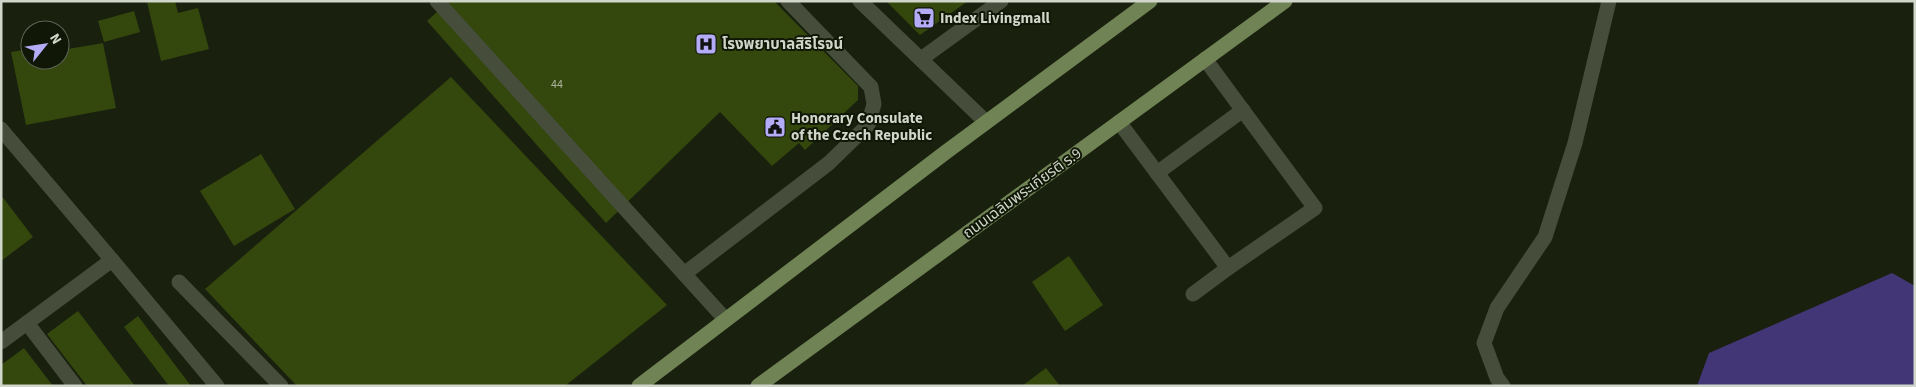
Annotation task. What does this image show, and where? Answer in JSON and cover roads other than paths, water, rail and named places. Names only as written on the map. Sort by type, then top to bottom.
[{"type":"main road","points":[[639,386],[986,122],[1150,1]]},
{"type":"main road","name":"ถนนเฉลิมพระเกียรติ ร.9","points":[[758,386],[1285,1]]},
{"type":"lane","points":[[436,1],[725,319]]},
{"type":"lane","points":[[684,274],[829,163],[868,125],[874,104],[871,86],[788,1]]},
{"type":"lane","points":[[860,1],[986,122]]},
{"type":"lane","points":[[921,59],[1001,1]]},
{"type":"lane","points":[[1503,386],[1497,378],[1484,343],[1497,308],[1545,237],[1575,144],[1609,1]]},
{"type":"lane","points":[[1193,294],[1314,208],[1206,59]]},
{"type":"lane","points":[[1157,173],[1243,110]]},
{"type":"lane","points":[[1119,122],[1228,268]]},
{"type":"lane","points":[[1,129],[217,386]]},
{"type":"lane","points":[[1,342],[112,260]]},
{"type":"lane","points":[[179,282],[281,386]]},
{"type":"lane","points":[[27,323],[75,386]]},
{"type":"place","name":"Index Livingmall","points":[[924,18]]},
{"type":"place","name":"โรงพยาบาลสิริโรจน์","points":[[706,44]]},
{"type":"place","name":"Honorary Consulate of the Czech Republic","points":[[775,127]]}]
